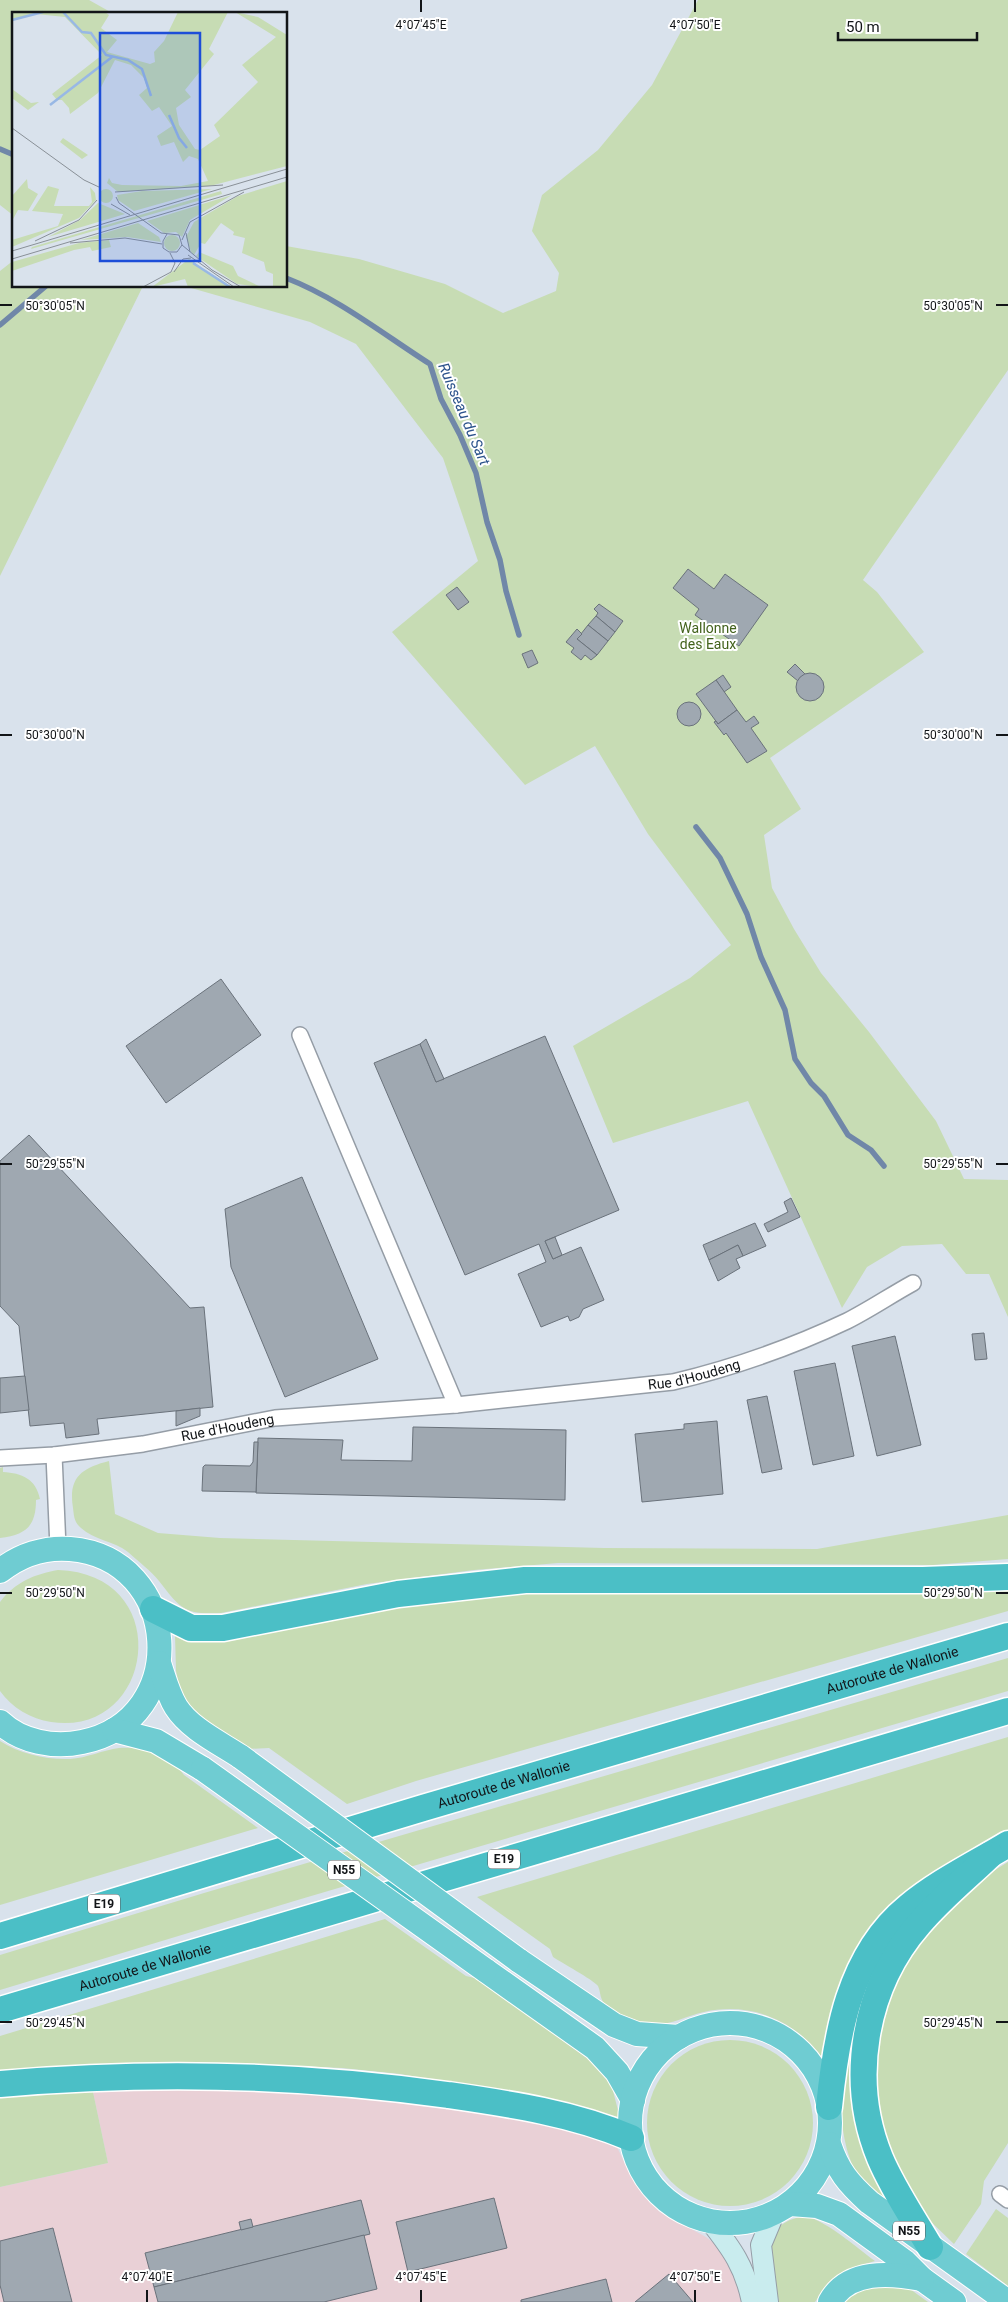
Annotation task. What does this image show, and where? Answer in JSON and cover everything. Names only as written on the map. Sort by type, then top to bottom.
[{"type":"highway","name":"N55","points":[[0,1571],[10,1563],[33,1553],[58,1548],[82,1550],[125,1570],[142,1588],[153,1609],[160,1636],[160,1663],[171,1698],[177,1709],[192,1724],[241,1757],[518,1960],[614,2025],[637,2034],[680,2037]]},
{"type":"highway","points":[[153,1609],[191,1628],[223,1628],[398,1594],[524,1580],[923,1580],[1008,1578]]},
{"type":"highway","name":"Autoroute de Wallonie","points":[[0,1936],[432,1805],[1008,1636]]},
{"type":"highway","name":"N55","points":[[0,1722],[24,1737],[46,1744],[85,1742],[114,1730],[130,1718],[142,1704],[152,1687],[160,1663]]},
{"type":"highway","name":"Autoroute de Wallonie","points":[[0,2010],[1008,1711]]},
{"type":"highway","name":"N55","points":[[114,1730],[156,1741],[204,1769],[595,2048],[617,2072],[633,2100]]},
{"type":"highway","points":[[830,2107],[840,2023],[864,1964],[884,1932],[908,1907],[999,1849]]},
{"type":"highway","points":[[930,2247],[892,2184],[880,2158],[870,2128],[864,2078],[866,2035],[875,2003],[887,1972],[900,1949],[919,1924],[999,1849]]},
{"type":"highway","name":"N55","points":[[782,2209],[815,2178],[824,2161],[829,2144],[830,2107],[823,2084],[810,2063],[794,2045],[773,2032],[750,2025],[726,2023],[702,2027],[680,2037],[663,2048],[639,2080],[630,2118],[631,2138],[642,2171],[657,2192],[677,2208],[710,2221],[732,2224],[746,2222],[782,2209],[817,2206],[839,2214],[905,2262],[922,2279],[954,2302]]},
{"type":"highway","points":[[0,2084],[53,2079],[254,2076],[381,2085],[488,2100],[576,2118],[598,2124],[631,2138]]},
{"type":"highway","name":"N55","points":[[829,2144],[837,2168],[869,2202],[1008,2302]]},
{"type":"highway","points":[[830,2302],[842,2288],[858,2278],[880,2274],[898,2274],[922,2279]]},
{"type":"main road","points":[[768,2302],[762,2245],[782,2209]]},
{"type":"main road","points":[[710,2221],[734,2252],[746,2277],[752,2302]]},
{"type":"street","points":[[300,1035],[456,1405]]},
{"type":"street","name":"Rue d'Houdeng","points":[[0,1458],[54,1455],[163,1441],[275,1418],[456,1405],[642,1386],[702,1375],[776,1350],[847,1321],[913,1283]]},
{"type":"street","points":[[54,1455],[58,1548]]},
{"type":"shaded area","points":[[247,2086],[319,2089],[454,2108],[581,2132],[615,2143],[635,2184],[660,2212],[706,2237],[724,2251],[736,2273],[744,2302],[0,2302],[0,2187],[108,2163],[93,2092]]},
{"type":"green space","points":[[0,0],[89,0],[110,12],[12,12],[12,214],[0,205]]},
{"type":"green space","name":"Wallonne des Eaux","points":[[698,0],[1008,0],[1008,370],[863,580],[877,592],[924,652],[770,758],[801,809],[764,835],[772,888],[794,929],[821,973],[869,1032],[936,1121],[964,1179],[1008,1180],[1008,1317],[989,1274],[966,1274],[942,1244],[902,1246],[867,1267],[842,1308],[748,1101],[613,1143],[573,1046],[690,978],[731,945],[648,834],[595,746],[525,785],[392,632],[478,561],[443,458],[356,344],[310,322],[191,288],[288,288],[288,246],[359,259],[445,284],[503,313],[556,291],[559,273],[532,231],[542,195],[598,150],[652,85]]},
{"type":"green space","points":[[12,262],[12,288],[142,288],[0,576],[0,271]]},
{"type":"green space","points":[[109,1461],[115,1514],[158,1533],[220,1538],[604,1548],[817,1549],[1008,1515],[1008,1559],[933,1565],[558,1563],[474,1570],[367,1584],[221,1613],[199,1613],[178,1604],[159,1581],[128,1552],[117,1545],[86,1532],[77,1523],[74,1516],[72,1497],[75,1481],[84,1471]]},
{"type":"green space","points":[[3,1467],[3,1472],[22,1476],[32,1482],[40,1499],[36,1500],[34,1516],[28,1528],[9,1537],[0,1538],[0,1468]]},
{"type":"green space","points":[[58,1570],[96,1578],[122,1598],[136,1624],[138,1654],[130,1682],[113,1706],[86,1720],[51,1722],[36,1718],[22,1712],[10,1703],[0,1691],[0,1602],[12,1589],[26,1580]]},
{"type":"green space","points":[[1008,1587],[1008,1611],[416,1781],[347,1804],[269,1748],[246,1749],[198,1714],[187,1702],[179,1685],[176,1671],[175,1635],[338,1619],[428,1602],[541,1590],[839,1594]]},
{"type":"green space","points":[[1008,1658],[1008,1691],[301,1899],[0,1990],[0,1955],[204,1893]]},
{"type":"green space","points":[[1008,1737],[1008,1831],[907,1895],[826,2063],[802,2036],[773,2018],[757,2012],[722,2009],[653,2025],[640,2023],[628,2018],[605,2004],[595,1983],[553,1957],[550,1949],[477,1897]]},
{"type":"green space","points":[[0,1741],[25,1753],[61,1759],[83,1757],[119,1748],[138,1749],[156,1754],[171,1762],[184,1775],[258,1828],[0,1905]]},
{"type":"green space","points":[[1008,1862],[1008,2143],[984,2181],[981,2204],[954,2244],[923,2214],[906,2190],[875,2112],[876,2028],[904,1960],[948,1909],[990,1873]]},
{"type":"green space","points":[[385,1919],[466,1976],[479,1979],[596,2065],[612,2087],[620,2118],[575,2105],[400,2074],[342,2068],[269,2065],[0,2071],[0,2036]]},
{"type":"green space","points":[[868,1976],[864,2013],[887,2200],[861,2179],[852,2164],[847,2150],[840,2101],[843,2058]]},
{"type":"green space","points":[[738,2040],[762,2046],[789,2064],[807,2091],[812,2107],[812,2139],[807,2155],[789,2182],[776,2192],[754,2203],[722,2206],[698,2200],[677,2187],[666,2176],[650,2147],[647,2115],[653,2091],[666,2070],[677,2059],[706,2043]]},
{"type":"green space","points":[[93,2092],[108,2163],[0,2187],[0,2094]]},
{"type":"green space","points":[[996,2209],[1008,2218],[1008,2286],[966,2254]]},
{"type":"green space","points":[[806,2216],[824,2224],[875,2261],[840,2275],[827,2286],[815,2302],[779,2302],[769,2259],[771,2240],[777,2229],[787,2221]]},
{"type":"green space","points":[[869,2283],[903,2284],[928,2302],[839,2302]]},
{"type":"building","points":[[688,569],[714,589],[725,574],[768,605],[739,646],[695,615],[699,609],[673,588]]},
{"type":"building","points":[[457,587],[469,602],[458,610],[446,595]]},
{"type":"building","points":[[599,604],[623,621],[615,632],[596,616],[598,613],[594,609]]},
{"type":"building","points":[[596,616],[615,632],[608,641],[588,625]]},
{"type":"building","points":[[588,625],[608,641],[597,655],[577,639]]},
{"type":"building","points":[[577,629],[582,634],[577,639],[597,655],[591,660],[585,655],[581,660],[571,652],[574,648],[566,642]]},
{"type":"building","points":[[532,650],[538,663],[528,668],[522,654]]},
{"type":"building","points":[[795,664],[805,674],[798,681],[787,672]]},
{"type":"building","points":[[810,673],[820,677],[824,687],[820,697],[810,701],[800,697],[796,687],[800,677]]},
{"type":"building","points":[[723,675],[731,687],[724,692],[716,680]]},
{"type":"building","points":[[716,680],[737,710],[718,724],[696,694]]},
{"type":"building","points":[[689,702],[694,703],[700,709],[700,719],[694,725],[689,726],[684,725],[678,719],[677,714],[678,709],[684,703]]},
{"type":"building","points":[[737,710],[746,722],[754,716],[759,723],[751,728],[767,751],[747,763],[726,733],[724,735],[714,722],[716,721],[718,724]]},
{"type":"building","points":[[221,979],[261,1035],[166,1103],[126,1046]]},
{"type":"building","points":[[545,1036],[619,1210],[545,1241],[553,1259],[581,1247],[604,1300],[583,1309],[579,1317],[570,1321],[568,1316],[541,1327],[518,1274],[546,1262],[539,1244],[465,1275],[374,1063],[420,1044],[436,1082]]},
{"type":"building","points":[[426,1039],[444,1079],[436,1082],[420,1044]]},
{"type":"building","points":[[29,1135],[190,1308],[204,1307],[213,1407],[97,1419],[99,1434],[66,1438],[64,1423],[30,1426],[19,1326],[0,1306],[0,1161]]},
{"type":"building","points":[[302,1177],[378,1359],[285,1397],[231,1267],[225,1209]]},
{"type":"building","points":[[791,1198],[800,1217],[768,1232],[764,1224],[788,1212],[784,1202]]},
{"type":"building","points":[[755,1223],[766,1246],[743,1256],[738,1245],[709,1260],[703,1245]]},
{"type":"building","points":[[555,1237],[562,1255],[553,1259],[545,1241]]},
{"type":"building","points":[[738,1245],[743,1256],[736,1259],[740,1268],[718,1281],[709,1260]]},
{"type":"building","points":[[984,1333],[987,1359],[975,1360],[972,1334]]},
{"type":"building","points":[[895,1336],[921,1445],[877,1456],[852,1346]]},
{"type":"building","points":[[835,1363],[854,1456],[813,1465],[794,1371]]},
{"type":"building","points":[[25,1376],[29,1410],[0,1413],[0,1378]]},
{"type":"building","points":[[767,1396],[782,1469],[762,1473],[747,1400]]},
{"type":"building","points":[[200,1408],[200,1416],[176,1426],[176,1411]]},
{"type":"building","points":[[717,1421],[723,1494],[642,1502],[635,1434],[684,1429],[684,1424]]},
{"type":"building","points":[[413,1427],[566,1430],[565,1500],[256,1493],[258,1438],[343,1440],[341,1460],[412,1461]]},
{"type":"building","points":[[254,1442],[258,1442],[256,1492],[202,1491],[203,1467],[205,1465],[250,1466],[253,1462]]},
{"type":"building","points":[[494,2198],[507,2248],[408,2272],[396,2222]]},
{"type":"building","points":[[361,2200],[370,2234],[154,2287],[145,2253]]},
{"type":"building","points":[[251,2219],[253,2227],[241,2230],[239,2222]]},
{"type":"building","points":[[53,2228],[72,2302],[4,2302],[0,2285],[0,2241]]},
{"type":"building","points":[[364,2235],[377,2289],[324,2302],[158,2302],[154,2287]]},
{"type":"building","points":[[669,2274],[693,2302],[635,2302]]},
{"type":"building","points":[[606,2279],[612,2302],[521,2302],[521,2300]]},
{"type":"waterway","name":"Ruisseau du Sart","points":[[0,149],[12,154]]},
{"type":"waterway","name":"Ruisseau du Sart","points":[[288,279],[342,306],[430,364],[441,399],[460,435],[476,473],[487,522],[500,560],[506,591],[519,635]]},
{"type":"waterway","points":[[0,325],[44,288]]},
{"type":"waterway","points":[[696,827],[720,858],[747,914],[761,957],[785,1010],[795,1059],[811,1083],[824,1096],[848,1135],[871,1150],[884,1166]]}]
